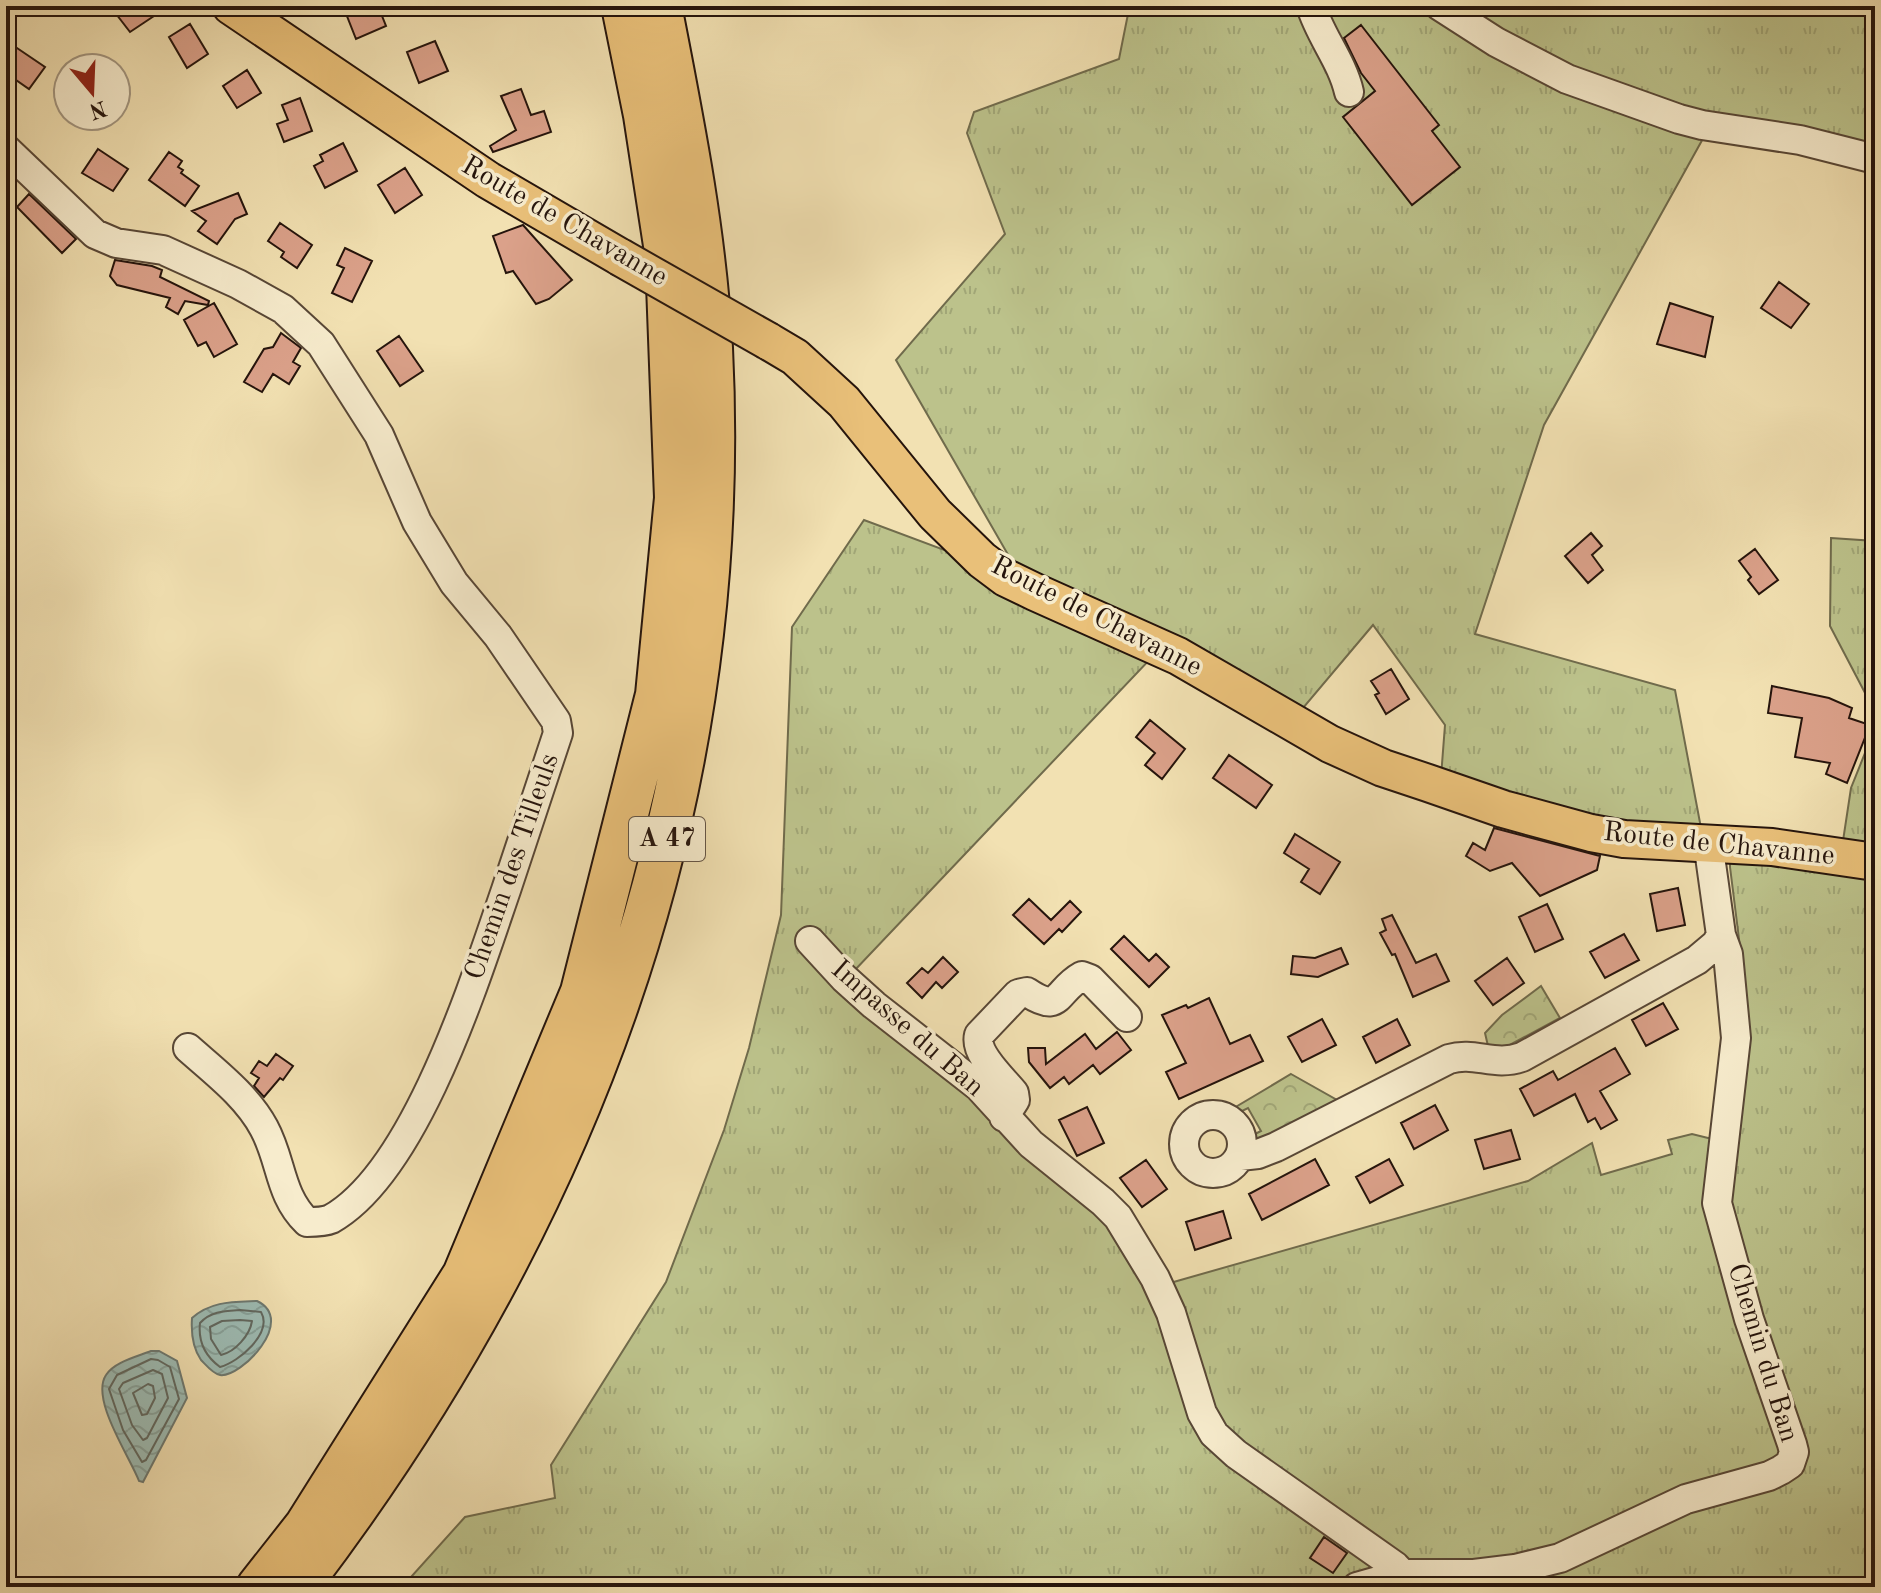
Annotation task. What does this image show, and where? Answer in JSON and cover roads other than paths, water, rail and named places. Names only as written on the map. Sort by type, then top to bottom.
[{"type":"highway","name":"A 47","points":[[258,1587],[306,1526],[464,1275],[582,992],[657,695],[676,498],[667,258],[645,115],[623,6]]},
{"type":"highway","name":"A 47","points":[[298,1587],[404,1434],[456,1351],[506,1262],[558,1156],[593,1074],[638,947],[677,793],[694,704],[702,637],[712,495],[713,410],[709,318],[696,206],[660,6]]},
{"type":"main road","name":"Route de Chavanne","points":[[231,6],[488,180],[795,357],[844,402],[962,543],[1006,578],[1178,656],[1279,716],[1383,768],[1503,809],[1624,839],[1772,847],[1875,862]]},
{"type":"street","points":[[1311,6],[1316,22],[1345,74],[1349,92]]},
{"type":"street","points":[[1440,6],[1496,42],[1567,79],[1679,119],[1800,140],[1875,159]]},
{"type":"street","name":"Chemin des Tilleuls","points":[[6,149],[95,234],[116,243],[163,250],[238,284],[283,309],[321,344],[379,435],[417,522],[454,583],[498,636],[556,721],[558,733],[472,991],[405,1138],[386,1166],[354,1202],[327,1221],[307,1222],[292,1208],[265,1129],[247,1102],[188,1048]]},
{"type":"street","points":[[1240,1156],[1258,1154],[1276,1147],[1449,1059],[1470,1056],[1503,1062],[1522,1057],[1697,960],[1716,944],[1721,935],[1708,842]]},
{"type":"street","name":"Chemin du Ban","points":[[1357,1587],[1515,1569],[1560,1558],[1686,1499],[1769,1476],[1790,1464],[1794,1452],[1792,1444],[1749,1319],[1717,1203],[1736,1038],[1728,954],[1721,935]]},
{"type":"street","name":"Impasse du Ban","points":[[810,941],[874,1005],[979,1087],[1031,1144],[1118,1217],[1137,1245],[1171,1313],[1194,1393],[1214,1434],[1236,1454],[1382,1556],[1409,1581]]},
{"type":"street","name":"Impasse du Ban","points":[[1004,1117],[1015,1100],[1014,1093],[980,1051],[977,1042],[979,1035],[1018,994],[1027,992],[1042,1003],[1053,1002],[1082,976],[1090,979],[1127,1017]]},
{"type":"water","points":[[257,1301],[268,1310],[271,1321],[261,1346],[240,1367],[229,1373],[215,1373],[201,1360],[196,1350],[192,1318],[215,1305]]},
{"type":"water","points":[[151,1351],[159,1351],[177,1361],[187,1398],[143,1482],[139,1481],[113,1428],[102,1385],[114,1367]]}]
